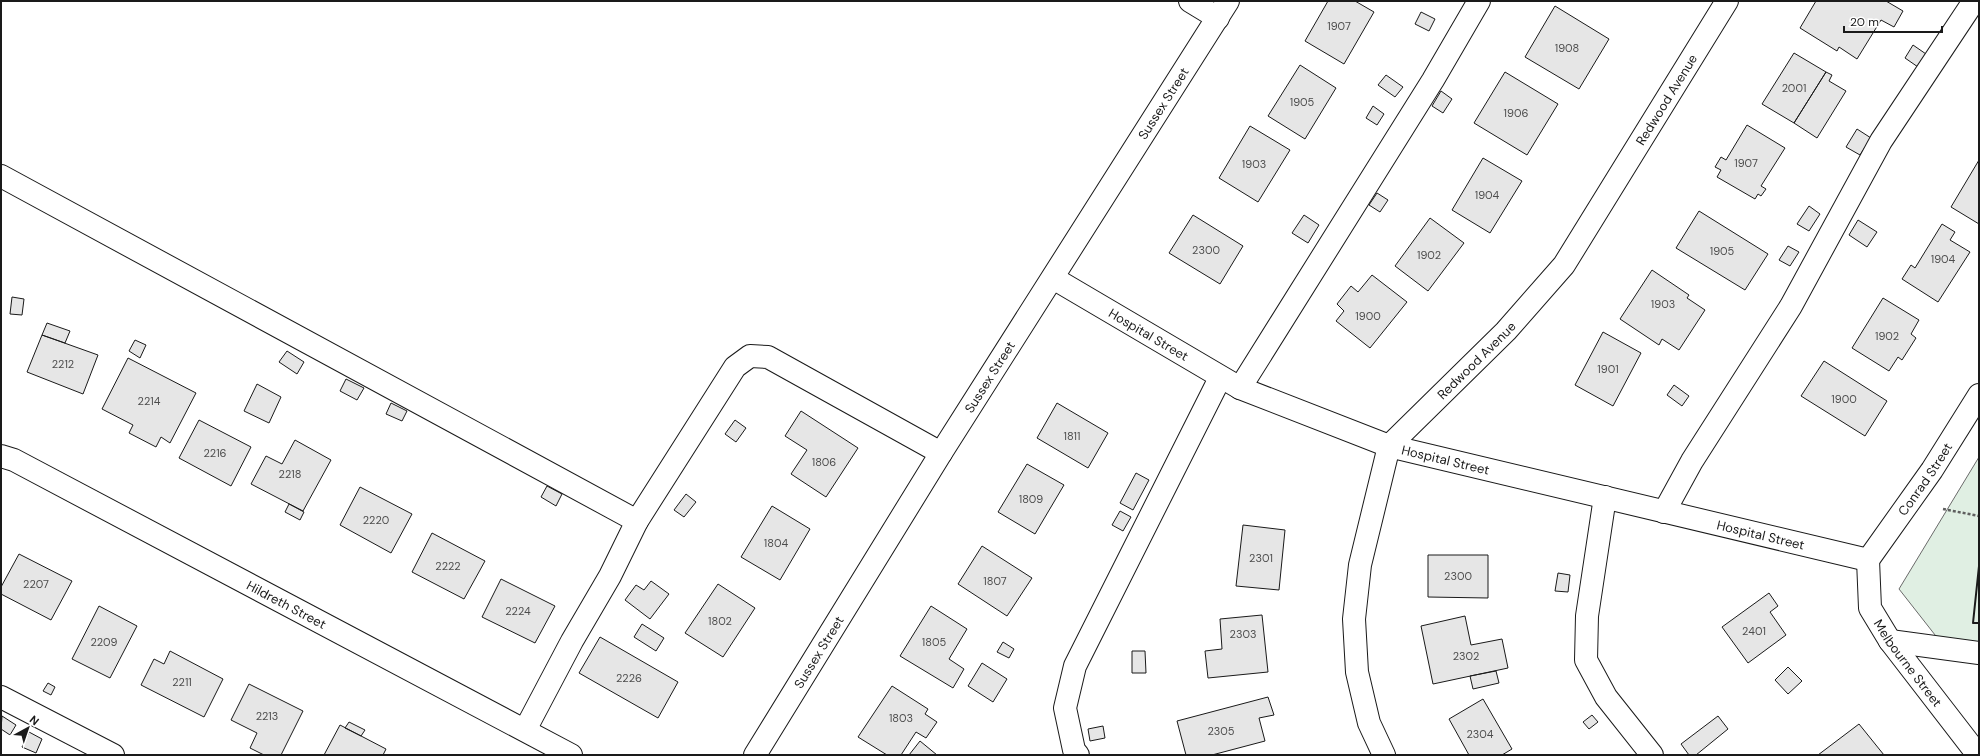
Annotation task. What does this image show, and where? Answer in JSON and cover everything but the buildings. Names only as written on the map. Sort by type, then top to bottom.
[{"type":"street","points":[[1190,1],[1223,9]]},
{"type":"street","points":[[1240,388],[1433,80],[1479,1]]},
{"type":"street","name":"Redwood Avenue","points":[[1389,446],[1506,331],[1564,265],[1727,1]]},
{"type":"street","points":[[1664,512],[1692,461],[1791,306],[1881,141],[1974,1]]},
{"type":"street","name":"Sussex Street","points":[[755,755],[942,453],[1223,9]]},
{"type":"street","points":[[1,176],[637,521]]},
{"type":"street","name":"Hospital Street","points":[[1053,278],[1220,378],[1240,388],[1389,446],[1868,560]]},
{"type":"street","points":[[525,730],[572,640],[610,576],[637,521],[735,367],[750,356],[768,357],[942,453]]},
{"type":"street","points":[[1078,755],[1074,750],[1065,708],[1075,666],[1220,378]]},
{"type":"street","name":"Conrad Street","points":[[1868,560],[1932,470],[1979,395]]},
{"type":"street","points":[[1384,755],[1369,723],[1357,672],[1354,619],[1360,565],[1389,446]]},
{"type":"street","name":"Hildreth Street","points":[[1,456],[14,460],[571,755]]},
{"type":"street","points":[[1605,497],[1587,616],[1586,660],[1606,697],[1652,755]]},
{"type":"street","name":"Melbourne Street","points":[[1868,560],[1870,608],[1890,641],[1978,755]]},
{"type":"street","points":[[1890,641],[1979,653]]},
{"type":"street","points":[[1,697],[113,755]]},
{"type":"path","points":[[1943,509],[1979,516]]},
{"type":"green space","points":[[1979,457],[1979,644],[1939,640],[1899,589]]},
{"type":"wall","points":[[1979,566],[1973,623],[1979,623]]}]
